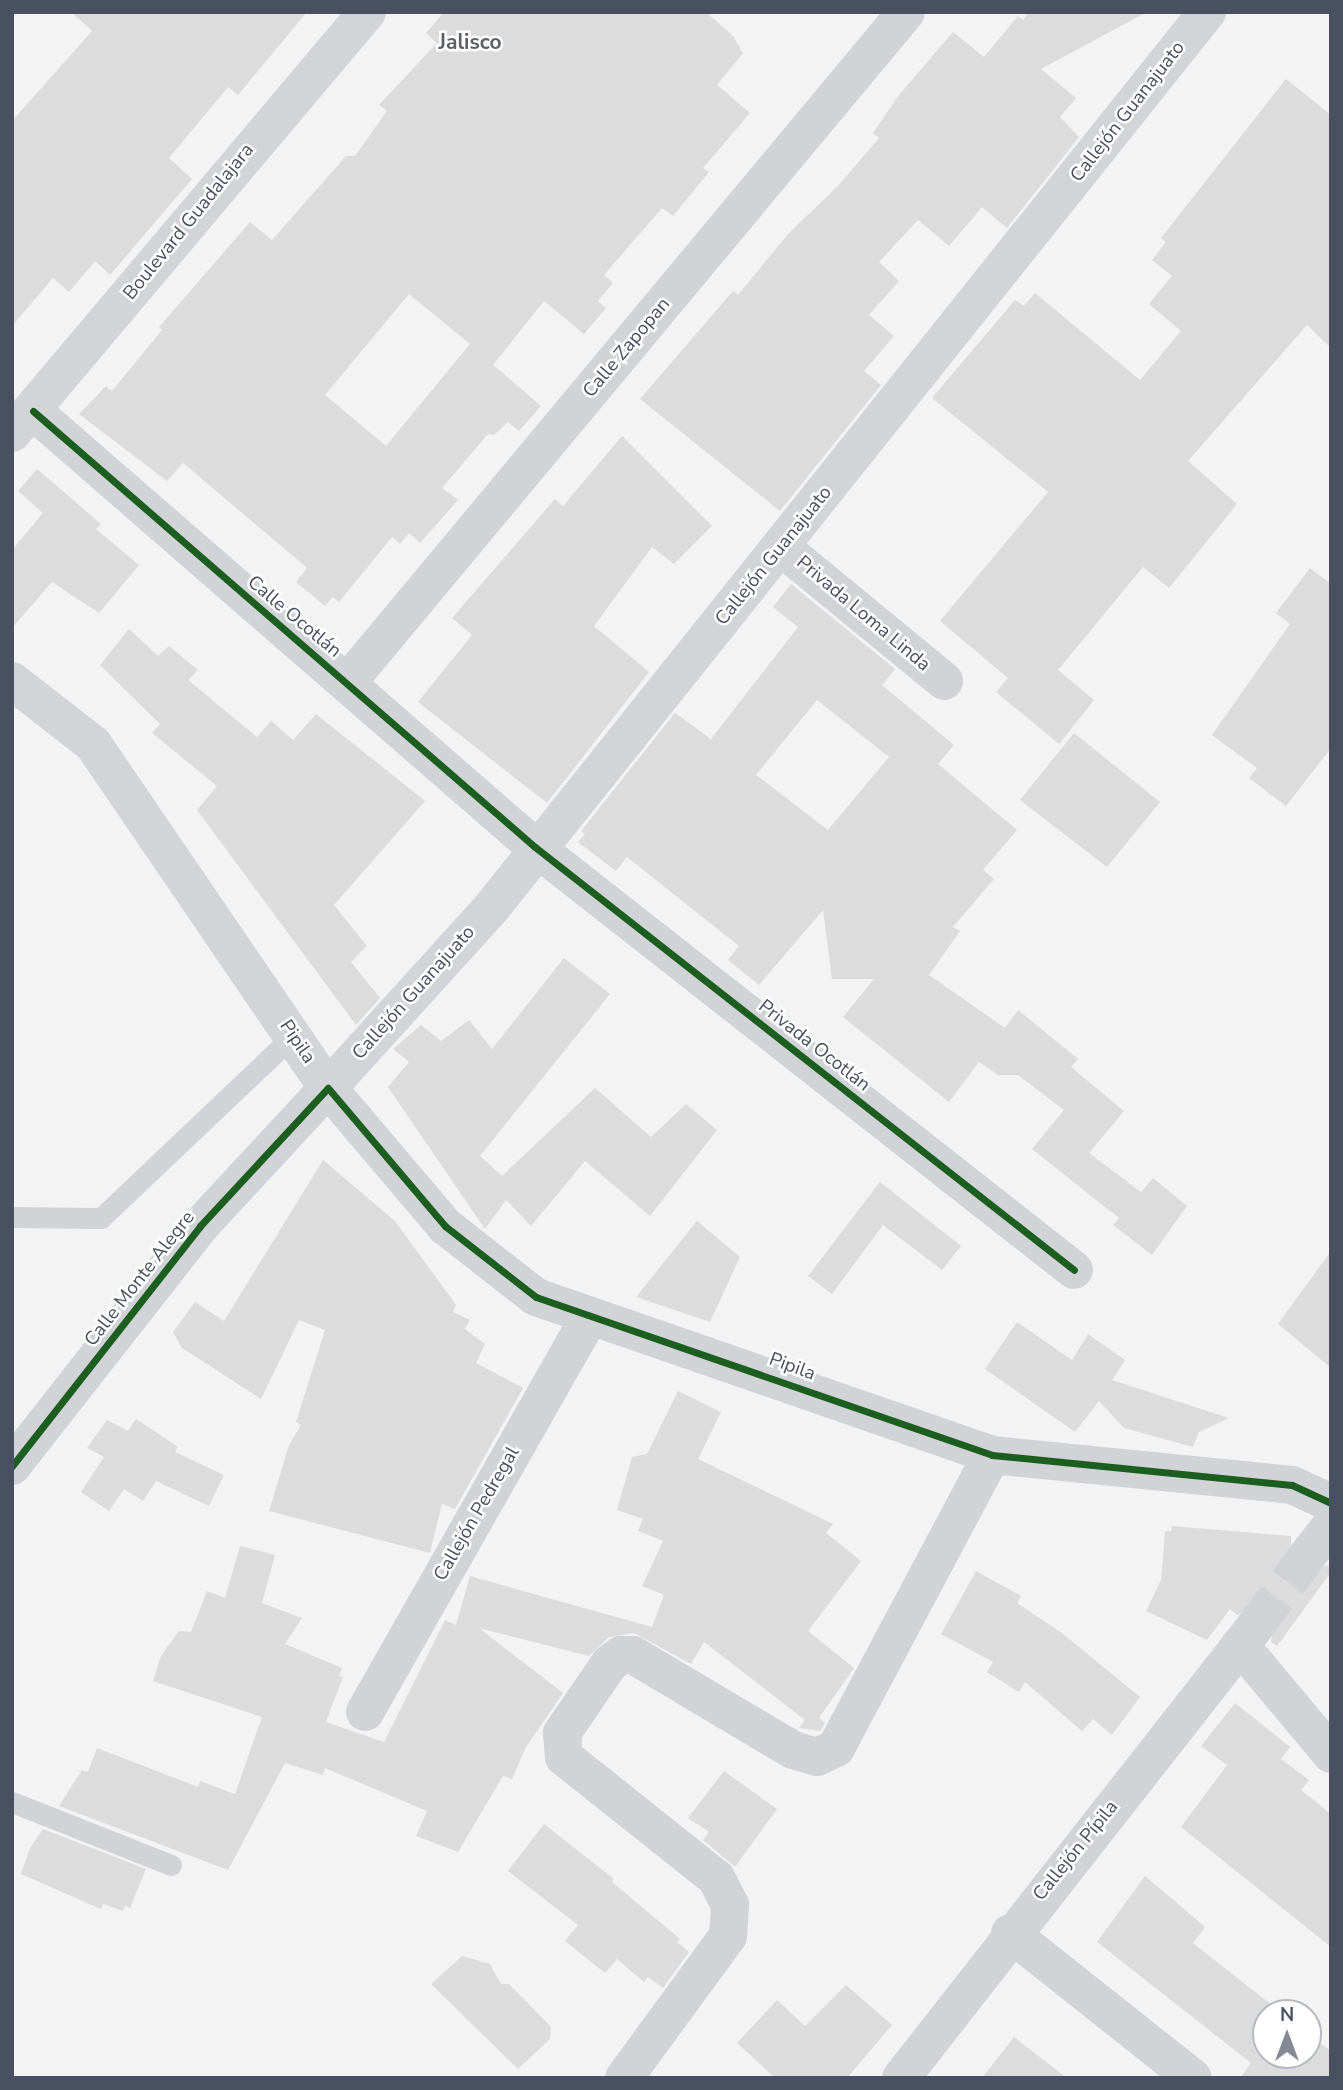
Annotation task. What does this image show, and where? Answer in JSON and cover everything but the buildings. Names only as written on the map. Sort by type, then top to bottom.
[{"type":"main road","name":"Boulevard Guadalajara","points":[[23,422],[290,99],[367,12]]},
{"type":"main road","name":"Callejón Guanajuato","points":[[328,1088],[422,989],[781,547],[1207,12]]},
{"type":"main road","name":"Pipila","points":[[12,681],[93,744],[328,1088]]},
{"type":"street","name":"Calle Zapopan","points":[[347,683],[906,12]]},
{"type":"street","name":"Calle Ocotlán","points":[[23,422],[347,683],[535,847]]},
{"type":"street","name":"Privada Loma Linda","points":[[781,547],[944,681]]},
{"type":"street","name":"Privada Ocotlán","points":[[535,847],[1074,1270]]},
{"type":"street","name":"Pipila","points":[[328,1088],[445,1226],[536,1297],[589,1317],[677,1343],[992,1455],[1292,1485],[1331,1503]]},
{"type":"street","name":"Calle Monte Alegre","points":[[13,1463],[200,1226],[328,1088]]},
{"type":"street","name":"Callejón Pedregal","points":[[365,1712],[589,1317]]},
{"type":"street","points":[[624,2078],[727,1936],[730,1906],[716,1878],[564,1758],[562,1733],[610,1663],[621,1655],[633,1655],[793,1751],[817,1757],[836,1748],[992,1455]]},
{"type":"street","name":"Callejón Pípila","points":[[901,2078],[1010,1933],[1247,1636],[1331,1754]]},
{"type":"street","points":[[1010,1933],[1193,2078]]},
{"type":"lane","points":[[12,1217],[101,1218],[293,1036]]},
{"type":"lane","points":[[12,1802],[171,1865]]},
{"type":"tunnel","points":[[1254,1628],[1311,1551]]},
{"type":"cycle path","points":[[33,411],[535,847],[1074,1270]]},
{"type":"cycle path","points":[[12,1466],[200,1226],[328,1088],[445,1226],[536,1297],[992,1455],[1292,1485],[1331,1503]]},
{"type":"district","name":"Jalisco","points":[[470,42]]}]
